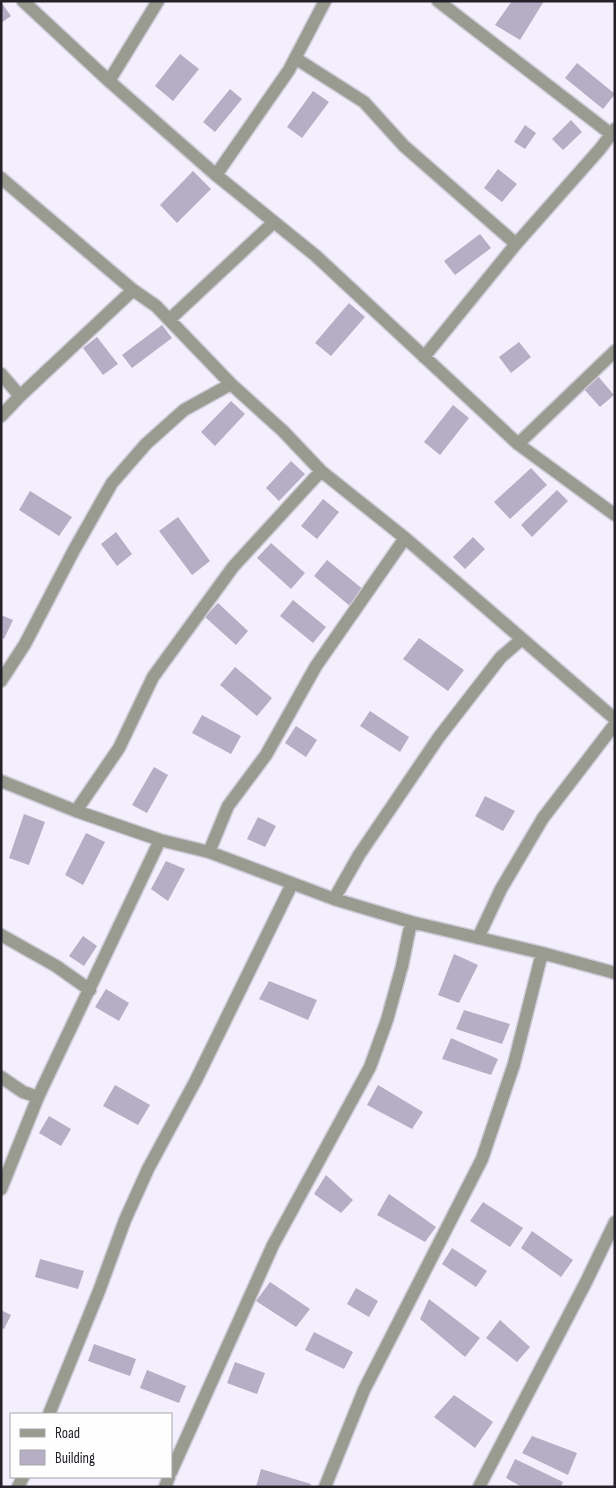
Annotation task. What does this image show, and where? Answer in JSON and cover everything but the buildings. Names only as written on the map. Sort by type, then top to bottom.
[{"type":"street","points":[[23,1],[109,82],[216,175],[316,256],[518,444],[615,515]]},
{"type":"street","points":[[109,82],[158,1]]},
{"type":"street","points":[[216,175],[289,70],[325,1]]},
{"type":"street","points":[[424,357],[516,244],[572,183],[613,132],[438,1]]},
{"type":"street","points":[[295,58],[364,102],[404,146],[516,244]]},
{"type":"street","points":[[1,178],[134,290],[156,306],[231,384],[283,431],[321,471],[405,538],[615,719]]},
{"type":"street","points":[[169,320],[274,222]]},
{"type":"street","points":[[1,416],[134,290]]},
{"type":"street","points":[[518,444],[615,351]]},
{"type":"street","points":[[1,374],[20,396]]},
{"type":"street","points":[[1,681],[25,644],[74,550],[112,483],[146,444],[184,410],[231,384]]},
{"type":"street","points":[[76,811],[119,748],[153,677],[233,567],[321,471]]},
{"type":"street","points":[[210,852],[228,806],[266,755],[316,666],[405,538]]},
{"type":"street","points":[[334,899],[359,855],[439,737],[501,657],[522,639]]},
{"type":"street","points":[[478,938],[501,890],[543,818],[615,724]]},
{"type":"street","points":[[1,781],[76,811],[160,840],[210,852],[334,899],[411,922],[542,953],[615,973]]},
{"type":"street","points":[[1,1189],[38,1098],[160,840]]},
{"type":"street","points":[[49,1413],[99,1291],[125,1220],[148,1170],[196,1080],[292,884]]},
{"type":"street","points":[[172,1470],[273,1245],[370,1067],[387,1020],[402,966],[411,922]]},
{"type":"street","points":[[1,935],[56,966],[90,990]]},
{"type":"street","points":[[326,1487],[364,1390],[482,1159],[514,1064],[542,953]]},
{"type":"street","points":[[1,1077],[23,1092],[38,1098]]},
{"type":"street","points":[[479,1487],[586,1282],[615,1222]]}]
